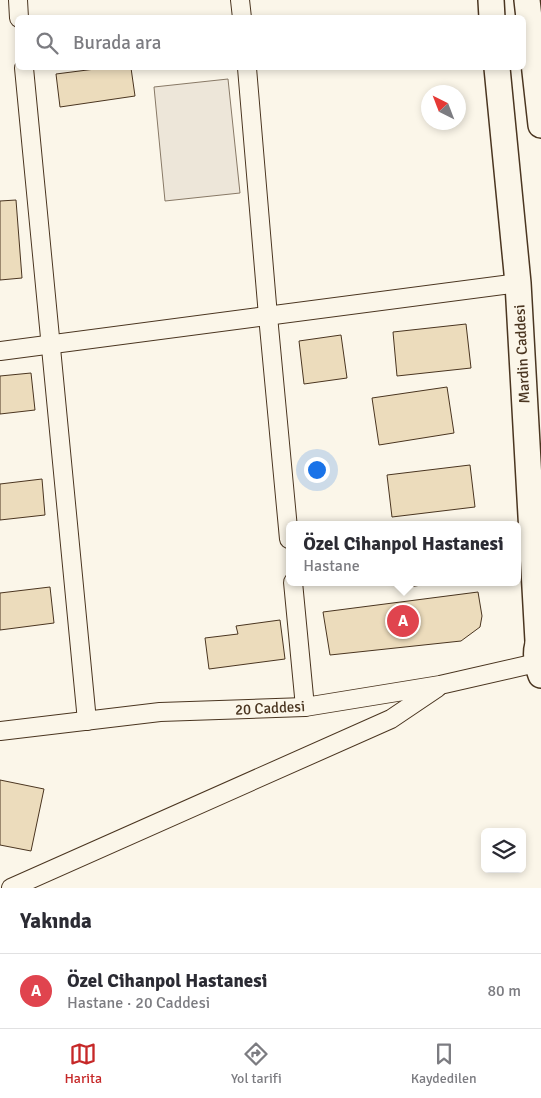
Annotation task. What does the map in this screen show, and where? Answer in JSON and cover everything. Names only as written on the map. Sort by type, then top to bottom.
[{"type":"highway","points":[[491,0],[492,15]]},
{"type":"highway","points":[[527,0],[541,125]]},
{"type":"highway","name":"Mardin Caddesi","points":[[497,70],[518,283],[539,654]]},
{"type":"street","points":[[18,0],[19,15]]},
{"type":"street","points":[[240,0],[242,15]]},
{"type":"street","points":[[24,70],[87,721]]},
{"type":"street","points":[[247,70],[287,521]]},
{"type":"street","points":[[0,351],[518,283]]},
{"type":"street","points":[[293,586],[305,707]]},
{"type":"street","name":"20 Caddesi","points":[[0,731],[160,712],[305,707],[440,685],[515,666],[539,654]]},
{"type":"street","points":[[11,888],[391,719],[440,685]]},
{"type":"shaded area","points":[[228,79],[240,193],[165,201],[154,87]]},
{"type":"building","points":[[87,70],[131,70],[135,96],[60,107],[56,74]]},
{"type":"building","points":[[16,200],[22,278],[0,280],[0,201]]},
{"type":"building","points":[[466,324],[471,368],[397,376],[393,332]]},
{"type":"building","points":[[341,335],[347,378],[304,384],[299,341]]},
{"type":"building","points":[[31,373],[35,410],[0,414],[0,376]]},
{"type":"building","points":[[447,387],[454,433],[379,445],[372,398]]},
{"type":"building","points":[[470,465],[475,507],[392,517],[387,475]]},
{"type":"building","points":[[42,479],[45,515],[0,520],[0,484]]},
{"type":"building","points":[[50,587],[54,623],[0,630],[0,593]]},
{"type":"building","points":[[478,592],[482,616],[480,627],[461,641],[330,655],[323,612]]},
{"type":"building","points":[[280,620],[285,659],[209,669],[205,638],[238,634],[236,626]]},
{"type":"building","points":[[0,780],[44,789],[31,851],[0,845]]},
{"type":"place","name":"Özel Cihanpol Hastanesi","points":[[403,621]]}]
